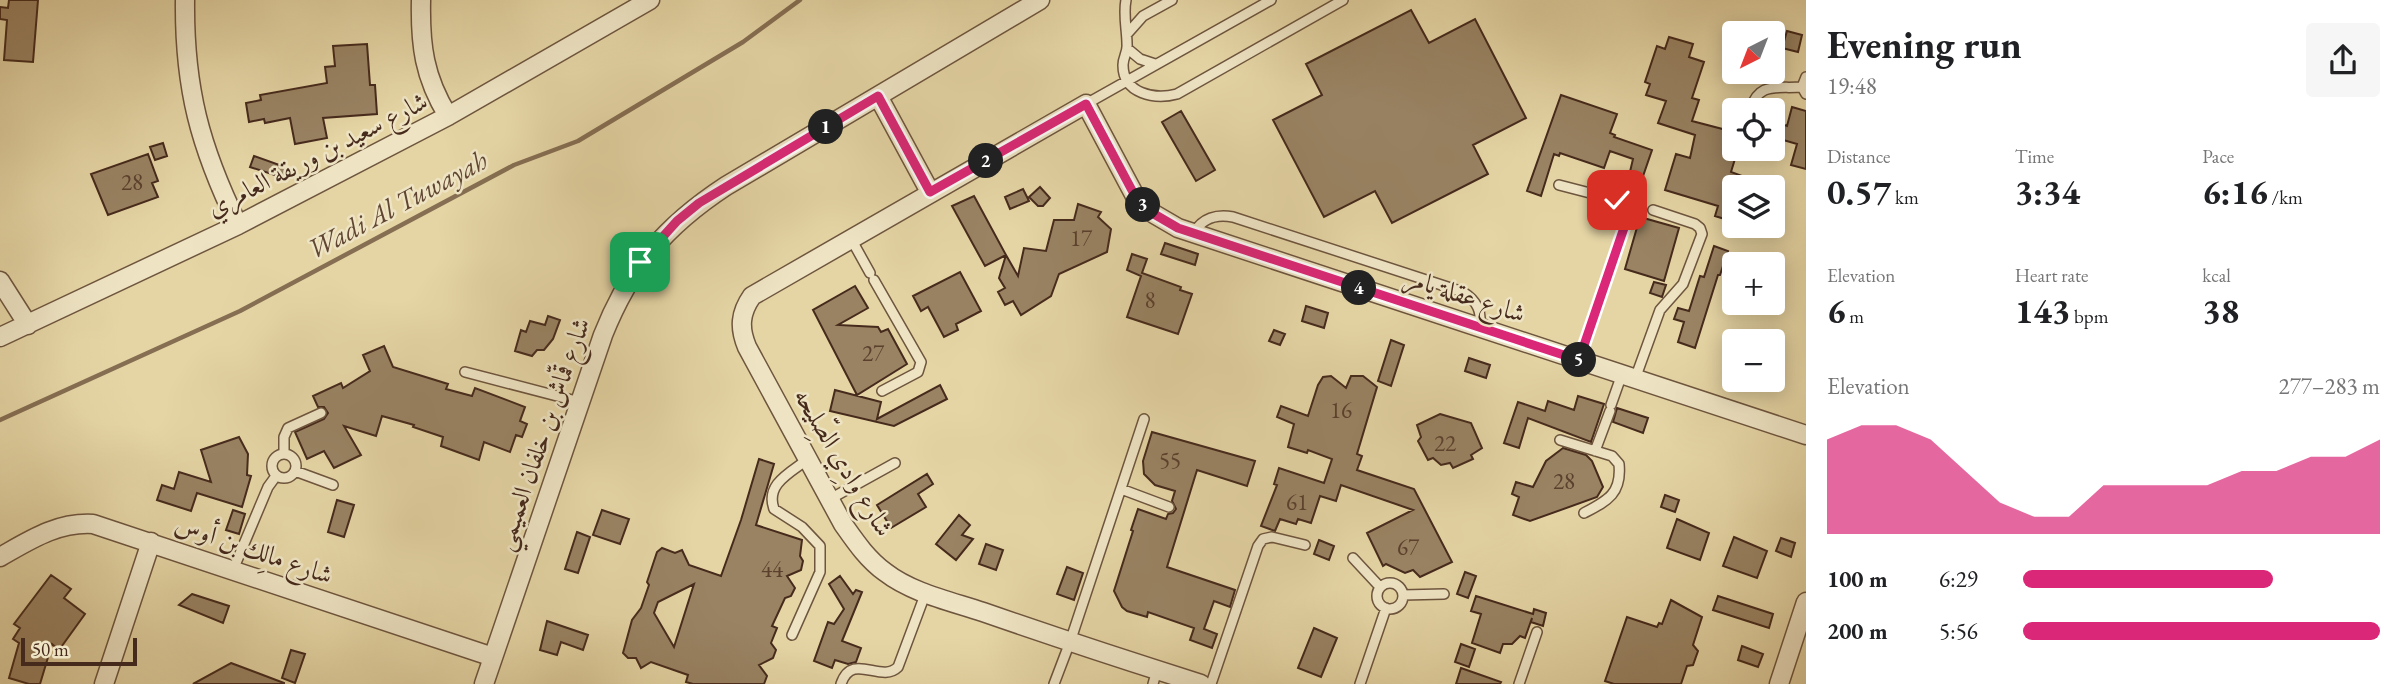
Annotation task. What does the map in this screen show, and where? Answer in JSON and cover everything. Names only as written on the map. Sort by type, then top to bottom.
[{"type":"street","points":[[185,0],[185,41],[190,89],[198,125],[217,182],[239,225]]},
{"type":"street","points":[[421,0],[420,40],[425,65],[436,96],[448,116]]},
{"type":"street","name":"شارع سعيد بن وريقة العامري","points":[[0,337],[239,225],[448,116],[650,0]]},
{"type":"street","name":"شارع قمّاش بن خلفان العميمي","points":[[484,684],[613,310],[625,285],[658,241],[699,203],[1040,0]]},
{"type":"street","points":[[878,96],[930,192]]},
{"type":"street","name":"شارع وادِي الصِّليحه","points":[[1086,104],[761,289],[747,303],[741,326],[747,347],[843,524],[870,559],[885,572],[902,583],[1070,642],[1155,677],[1201,684]]},
{"type":"street","name":"شارع عقلة يامر","points":[[1086,104],[1135,196],[1144,206],[1166,221],[1194,233],[1806,435]]},
{"type":"street","points":[[0,281],[28,325]]},
{"type":"street","name":"شارع مالِك بن أوس","points":[[0,557],[46,531],[69,524],[93,524],[494,657]]},
{"type":"street","points":[[104,684],[151,542]]},
{"type":"street","points":[[1779,684],[1806,602]]},
{"type":"lane","points":[[1126,0],[1128,49],[1123,65],[1127,80],[1132,87],[1146,95],[1162,97],[1177,94],[1343,0]]},
{"type":"lane","points":[[1127,34],[1143,16],[1172,0]]},
{"type":"lane","name":"شارع وادِي الصِّليحه","points":[[1086,104],[1271,0]]},
{"type":"lane","points":[[1128,49],[1140,59],[1155,64]]},
{"type":"lane","points":[[1754,98],[1761,90],[1804,91],[1806,77]]},
{"type":"lane","points":[[1559,184],[1617,200],[1623,204],[1628,215],[1579,360]]},
{"type":"lane","points":[[1595,451],[1610,408],[1660,310],[1680,289],[1702,234],[1695,224],[1653,210]]},
{"type":"lane","points":[[1194,233],[1206,220],[1215,216],[1233,217],[1463,292],[1479,309],[1479,327]]},
{"type":"lane","points":[[850,237],[921,362],[918,372],[882,391]]},
{"type":"lane","points":[[465,372],[580,402]]},
{"type":"lane","points":[[284,454],[284,437],[288,428],[321,414]]},
{"type":"lane","points":[[1054,684],[1144,419]]},
{"type":"lane","points":[[1560,440],[1615,458],[1619,464],[1620,471],[1611,498],[1584,513]]},
{"type":"lane","points":[[279,454],[284,454],[293,458],[295,471],[285,478],[276,476],[271,467],[272,462],[279,454]]},
{"type":"lane","points":[[792,635],[820,572],[820,545],[802,527],[774,509],[771,492],[775,484],[808,459]]},
{"type":"lane","points":[[830,499],[895,463]]},
{"type":"lane","points":[[295,471],[333,485]]},
{"type":"lane","points":[[233,570],[268,488],[276,476]]},
{"type":"lane","points":[[1121,489],[1169,507]]},
{"type":"lane","points":[[1211,684],[1258,546],[1263,539],[1272,537],[1304,545]]},
{"type":"lane","points":[[1353,558],[1380,587]]},
{"type":"lane","points":[[1389,583],[1398,586],[1403,595],[1395,607],[1386,608],[1378,601],[1377,596],[1380,587],[1389,583]]},
{"type":"lane","points":[[841,684],[845,674],[854,670],[883,675],[894,672],[926,592]]},
{"type":"lane","points":[[1403,595],[1444,594]]},
{"type":"lane","points":[[1360,684],[1386,608]]},
{"type":"lane","points":[[1519,684],[1537,632]]},
{"type":"building","points":[[9,0],[38,0],[33,62],[4,60],[7,20],[0,19],[0,7],[8,8]]},
{"type":"building","points":[[1411,10],[1429,43],[1475,19],[1526,118],[1473,145],[1488,174],[1392,223],[1375,191],[1324,217],[1273,120],[1322,95],[1306,64]]},
{"type":"building","points":[[1787,31],[1802,35],[1798,52],[1785,49]]},
{"type":"building","points":[[1669,37],[1693,44],[1689,57],[1704,62],[1692,98],[1699,100],[1692,121],[1722,129],[1722,161],[1734,161],[1731,172],[1739,175],[1722,175],[1722,218],[1715,216],[1718,206],[1665,190],[1676,154],[1690,158],[1695,135],[1658,123],[1666,101],[1646,95],[1650,84],[1645,82],[1657,46],[1665,49]]},
{"type":"building","points":[[367,44],[370,85],[375,85],[377,114],[323,118],[327,138],[295,144],[290,118],[265,123],[264,119],[249,122],[246,103],[261,100],[260,95],[327,83],[325,67],[335,66],[333,46]]},
{"type":"building","points":[[1561,95],[1617,114],[1610,133],[1615,135],[1614,137],[1652,150],[1642,179],[1629,176],[1633,159],[1610,151],[1604,168],[1560,153],[1559,156],[1554,154],[1541,196],[1527,191]]},
{"type":"building","points":[[1792,107],[1806,111],[1806,169],[1791,165],[1797,144],[1785,140],[1785,125],[1787,126]]},
{"type":"building","points":[[1181,111],[1215,170],[1196,181],[1162,122]]},
{"type":"building","points":[[163,143],[167,156],[155,160],[150,147]]},
{"type":"building","points":[[148,154],[158,181],[152,183],[158,197],[108,215],[91,174]]},
{"type":"building","points":[[254,156],[288,168],[284,178],[250,167]]},
{"type":"building","points":[[1040,187],[1050,198],[1043,206],[1038,206],[1029,197]]},
{"type":"building","points":[[1023,189],[1029,201],[1010,209],[1005,197]]},
{"type":"building","points":[[974,196],[1006,255],[985,266],[952,206]]},
{"type":"building","points":[[1078,204],[1101,212],[1098,217],[1111,229],[1107,252],[1059,274],[1051,296],[1021,315],[1013,301],[1005,305],[998,292],[1005,288],[999,278],[1006,255],[1018,276],[1024,248],[1046,251],[1054,220],[1074,220]]},
{"type":"building","points":[[1640,217],[1679,228],[1664,281],[1625,269]]},
{"type":"building","points":[[1165,243],[1198,254],[1195,265],[1161,254]]},
{"type":"building","points":[[1714,246],[1728,251],[1722,252],[1722,269],[1695,348],[1678,342],[1684,322],[1674,319],[1678,308],[1689,311],[1700,276],[1704,277]]},
{"type":"building","points":[[1132,254],[1147,259],[1142,273],[1181,287],[1180,290],[1192,294],[1178,334],[1127,317],[1141,276],[1127,270]]},
{"type":"building","points":[[960,272],[981,311],[956,324],[958,330],[944,337],[928,307],[921,311],[913,296]]},
{"type":"building","points":[[1654,282],[1666,285],[1662,297],[1650,293]]},
{"type":"building","points":[[855,286],[868,308],[838,325],[878,327],[881,332],[888,329],[907,364],[857,395],[813,310]]},
{"type":"building","points":[[1306,306],[1328,313],[1324,328],[1302,321]]},
{"type":"building","points":[[548,316],[560,320],[553,339],[544,350],[537,350],[532,356],[515,351],[521,330],[526,332],[530,321],[545,325]]},
{"type":"building","points":[[1274,330],[1285,334],[1280,345],[1269,341]]},
{"type":"building","points":[[1391,340],[1404,345],[1391,386],[1378,381]]},
{"type":"building","points":[[384,346],[393,367],[448,384],[446,389],[472,396],[475,388],[525,407],[520,421],[527,424],[522,437],[516,435],[510,452],[484,442],[479,460],[441,446],[443,437],[382,416],[376,436],[344,426],[361,455],[334,468],[324,451],[307,459],[295,432],[324,419],[328,413],[324,407],[318,407],[313,396],[341,383],[343,388],[370,371],[363,355]]},
{"type":"building","points":[[1469,358],[1490,365],[1486,378],[1465,371]]},
{"type":"building","points":[[1331,376],[1346,388],[1351,376],[1363,376],[1377,387],[1357,454],[1362,456],[1357,470],[1414,489],[1452,562],[1420,577],[1413,570],[1405,573],[1386,564],[1383,566],[1367,533],[1413,510],[1341,485],[1336,501],[1320,496],[1311,523],[1298,519],[1296,524],[1280,519],[1275,531],[1261,526],[1277,485],[1274,484],[1279,468],[1324,483],[1332,459],[1308,450],[1307,453],[1288,447],[1294,424],[1277,417],[1281,406],[1308,416],[1318,385],[1323,377]]},
{"type":"building","points":[[940,385],[947,399],[894,426],[830,411],[835,390],[881,402],[877,419]]},
{"type":"building","points":[[1578,396],[1604,404],[1591,442],[1528,418],[1519,448],[1504,443],[1518,402],[1545,411],[1548,401],[1574,410]]},
{"type":"building","points":[[1617,408],[1648,418],[1643,433],[1613,422]]},
{"type":"building","points":[[1440,414],[1471,423],[1482,448],[1471,455],[1473,459],[1453,468],[1450,463],[1441,465],[1433,458],[1428,460],[1418,441],[1421,437],[1417,425]]},
{"type":"building","points":[[1152,432],[1255,461],[1247,486],[1197,470],[1167,567],[1235,590],[1230,607],[1214,601],[1204,629],[1217,634],[1212,648],[1190,640],[1194,628],[1148,612],[1147,617],[1127,611],[1114,591],[1138,509],[1166,519],[1168,514],[1176,509],[1172,501],[1175,491],[1155,485],[1144,474],[1143,461]]},
{"type":"building","points":[[239,437],[248,454],[247,475],[251,476],[242,507],[197,493],[191,511],[157,500],[162,485],[174,489],[179,472],[211,482],[201,450]]},
{"type":"building","points":[[1563,448],[1586,455],[1592,461],[1603,487],[1597,497],[1530,521],[1513,515],[1519,497],[1512,494],[1516,482],[1533,487],[1546,461]]},
{"type":"building","points":[[759,459],[774,464],[756,525],[802,540],[800,556],[803,561],[801,570],[787,576],[795,588],[791,596],[785,598],[772,626],[777,628],[771,643],[776,650],[773,658],[759,665],[767,676],[764,684],[693,684],[686,682],[688,675],[651,662],[641,668],[636,658],[628,658],[623,653],[632,620],[641,608],[649,585],[647,582],[657,552],[662,548],[675,553],[682,550],[689,565],[721,576]],"holes":[[[694,584],[674,647],[654,613],[658,602]]]},
{"type":"building","points":[[927,474],[933,484],[918,494],[926,507],[891,528],[877,505]]},
{"type":"building","points":[[1665,495],[1679,500],[1675,512],[1661,507]]},
{"type":"building","points":[[337,500],[354,505],[344,537],[328,532]]},
{"type":"building","points":[[233,510],[245,514],[239,534],[226,530]]},
{"type":"building","points":[[602,510],[629,519],[620,544],[593,535]]},
{"type":"building","points":[[959,515],[970,525],[962,535],[973,539],[956,560],[936,544]]},
{"type":"building","points":[[1677,519],[1709,533],[1700,560],[1667,548]]},
{"type":"building","points":[[577,532],[590,537],[578,573],[565,569]]},
{"type":"building","points":[[1734,537],[1767,551],[1757,578],[1723,566]]},
{"type":"building","points":[[1781,538],[1795,543],[1791,557],[1776,551]]},
{"type":"building","points":[[1319,540],[1334,546],[1329,560],[1314,554]]},
{"type":"building","points":[[986,544],[1003,550],[996,570],[979,564]]},
{"type":"building","points":[[1067,567],[1083,573],[1074,600],[1057,594]]},
{"type":"building","points":[[1465,572],[1476,576],[1468,598],[1457,594]]},
{"type":"building","points":[[51,575],[71,589],[64,598],[85,614],[59,650],[52,644],[40,684],[9,678],[19,643],[13,639],[20,628],[14,624]]},
{"type":"building","points":[[840,576],[853,594],[856,590],[862,592],[842,641],[861,648],[856,662],[848,664],[835,660],[832,668],[814,661],[828,622],[834,624],[844,609],[829,584]]},
{"type":"building","points":[[192,594],[229,606],[223,623],[179,605]]},
{"type":"building","points":[[1476,596],[1533,614],[1534,609],[1546,613],[1543,626],[1531,622],[1532,618],[1525,638],[1520,636],[1512,644],[1503,644],[1500,653],[1472,643],[1481,614],[1471,611]]},
{"type":"building","points":[[1718,596],[1773,614],[1769,628],[1713,610]]},
{"type":"building","points":[[1671,600],[1702,617],[1693,645],[1698,651],[1693,665],[1687,666],[1681,684],[1614,684],[1605,681],[1627,617],[1657,627],[1659,623],[1662,624]]},
{"type":"building","points":[[547,621],[588,635],[583,650],[561,642],[557,655],[540,650]]},
{"type":"building","points":[[1314,628],[1337,638],[1321,677],[1298,668]]},
{"type":"building","points":[[1461,644],[1475,649],[1469,667],[1455,662]]},
{"type":"building","points":[[1742,646],[1763,654],[1758,667],[1738,660]]},
{"type":"building","points":[[291,650],[305,654],[295,683],[282,678]]},
{"type":"building","points":[[231,663],[284,683],[284,684],[193,684]]},
{"type":"building","points":[[1461,668],[1501,682],[1456,684]]},
{"type":"waterway","name":"Wadi Al Tuwayah","points":[[0,420],[240,311],[514,165],[578,141],[743,42],[800,0]]},
{"type":"route","points":[[640,262],[677,221],[699,203],[878,96],[930,192],[1086,104],[1135,196],[1154,214],[1178,228],[1579,360],[1628,215],[1623,204],[1617,200]]}]
